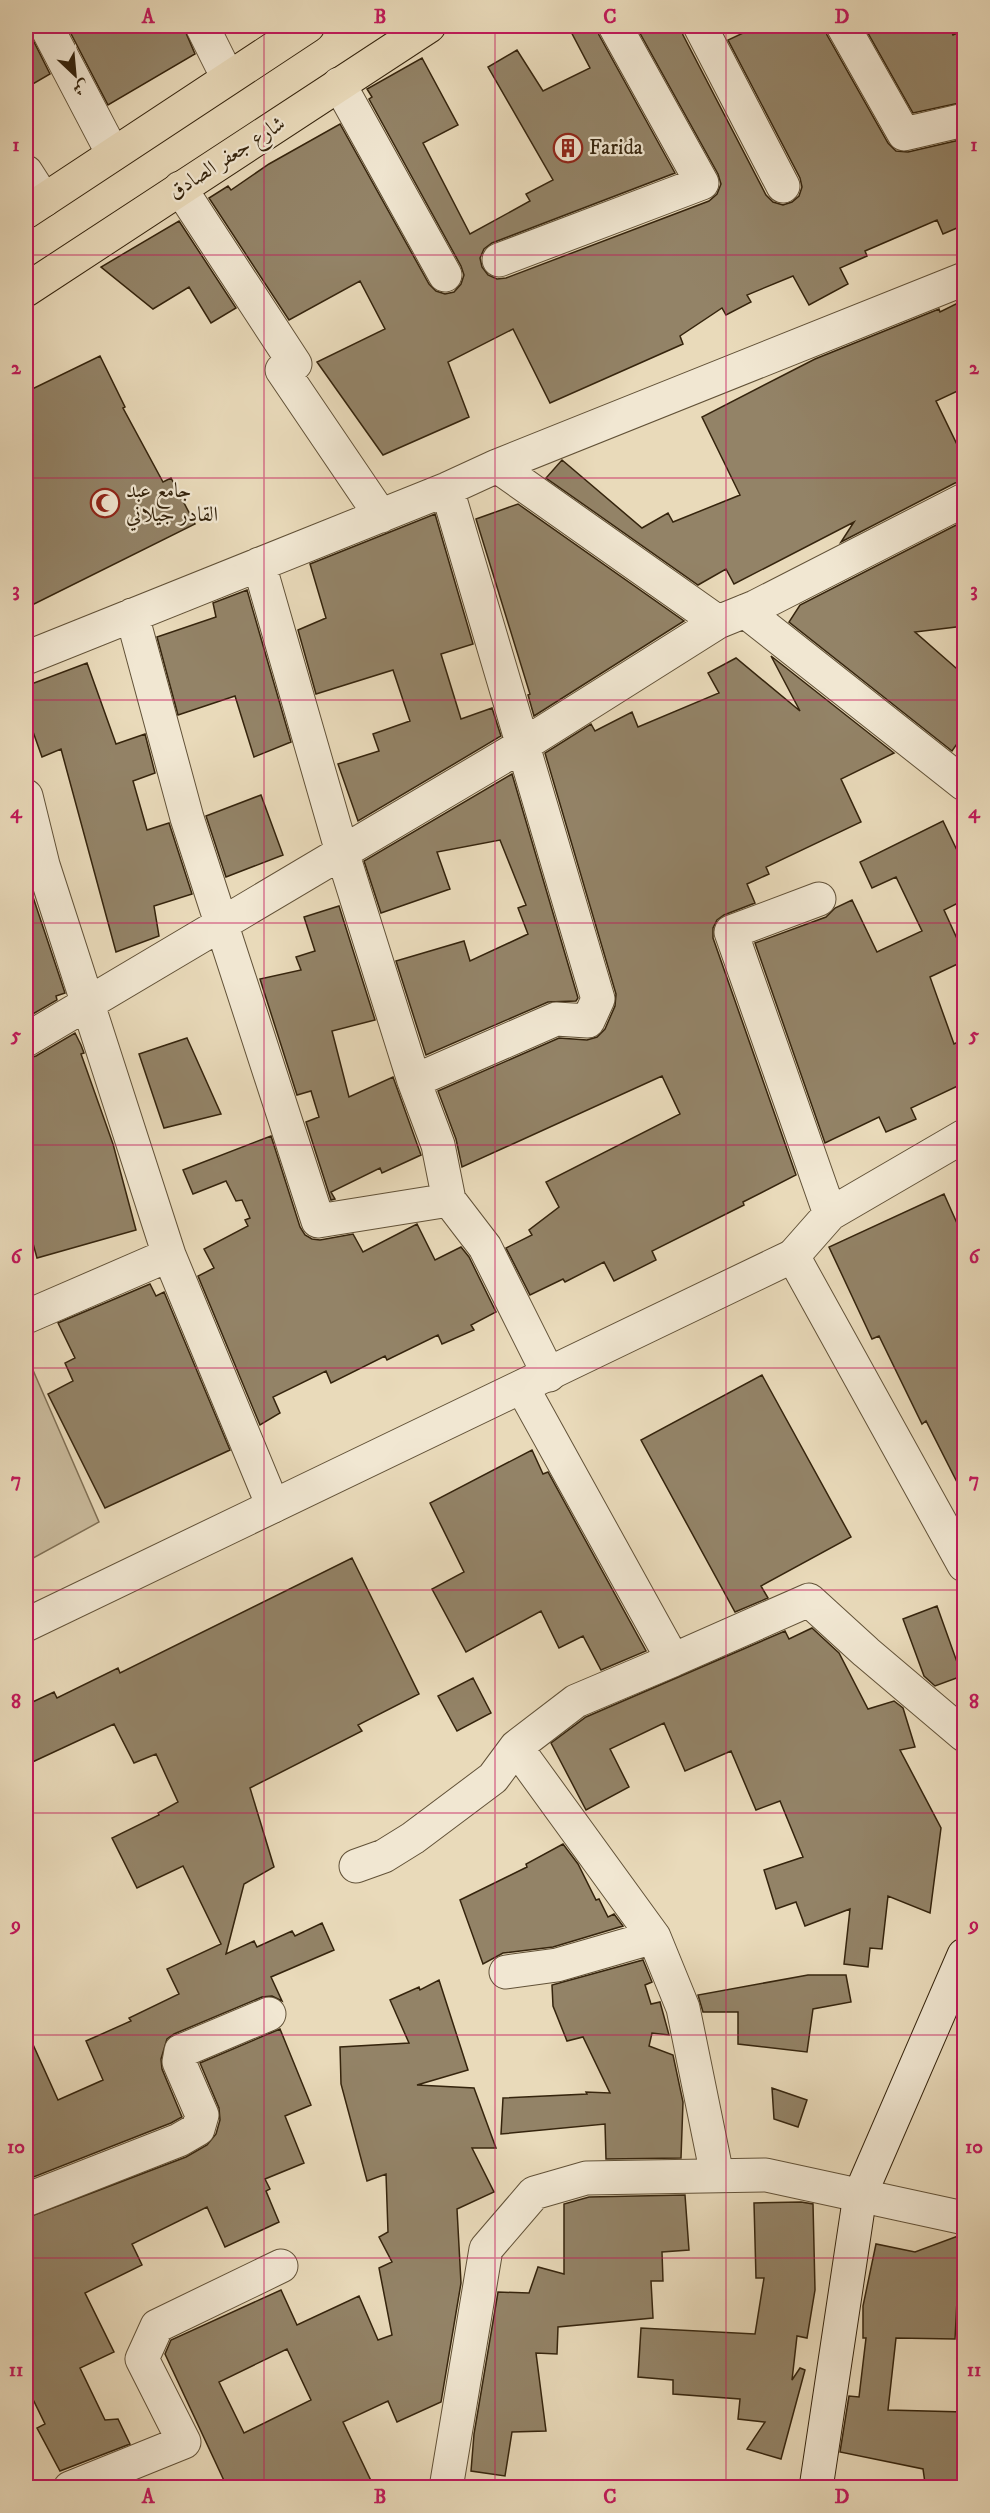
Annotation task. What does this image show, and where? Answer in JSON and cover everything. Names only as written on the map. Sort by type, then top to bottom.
[{"type":"main road","points":[[35,206],[308,26]]},
{"type":"main road","name":"شارع جعفر الصادق","points":[[26,290],[429,26]]},
{"type":"street","points":[[46,26],[113,154]]},
{"type":"street","points":[[202,26],[228,78]]},
{"type":"street","points":[[499,260],[702,183],[615,26]]},
{"type":"street","points":[[700,26],[783,186]]},
{"type":"street","points":[[843,26],[904,134],[964,120]]},
{"type":"street","points":[[339,84],[445,275]]},
{"type":"street","points":[[26,172],[35,206]]},
{"type":"street","points":[[180,188],[295,364],[282,370],[381,516]]},
{"type":"street","points":[[26,658],[381,516],[496,466],[964,279]]},
{"type":"street","points":[[496,466],[731,617],[964,784]]},
{"type":"street","points":[[414,1081],[556,1019],[588,1021],[598,999],[447,489]]},
{"type":"street","points":[[26,1040],[523,745],[731,617],[964,500]]},
{"type":"street","points":[[259,564],[342,852],[414,1081],[438,1145],[449,1200],[485,1247],[535,1381],[672,1660]]},
{"type":"street","points":[[132,615],[172,767],[318,1221],[449,1200]]},
{"type":"street","points":[[26,796],[44,865],[169,1255],[273,1506]]},
{"type":"street","points":[[819,899],[731,932],[830,1214]]},
{"type":"street","points":[[26,1625],[794,1256],[830,1214],[964,1136]]},
{"type":"street","points":[[26,1317],[169,1255]]},
{"type":"street","points":[[794,1256],[964,1565]]},
{"type":"street","points":[[356,1866],[384,1856],[414,1838],[493,1778],[516,1747],[576,1701],[809,1600],[964,1735]]},
{"type":"street","points":[[516,1747],[654,1937],[683,2008],[717,2175]]},
{"type":"street","points":[[506,1972],[557,1965],[654,1937]]},
{"type":"street","points":[[816,2487],[860,2195],[964,1955]]},
{"type":"street","points":[[26,2200],[179,2140],[198,2129],[202,2115],[179,2062],[181,2051],[269,2014]]},
{"type":"street","points":[[446,2487],[486,2249],[534,2193],[586,2178],[766,2175],[964,2218]]},
{"type":"street","points":[[70,2487],[184,2442],[142,2359],[157,2326],[281,2266]]},
{"type":"shaded area","points":[[26,1354],[99,1522],[26,1562]]},
{"type":"building","points":[[26,26],[50,74],[26,88]]},
{"type":"building","points":[[67,26],[183,26],[195,54],[108,105]]},
{"type":"building","points":[[568,26],[596,26],[675,173],[492,243],[484,249],[480,258],[482,267],[488,275],[497,279],[506,278],[709,201],[717,194],[721,184],[718,174],[636,26],[681,26],[683,35],[766,195],[773,202],[783,205],[799,196],[802,187],[800,178],[728,40],[758,26],[824,26],[888,143],[896,151],[908,152],[964,139],[964,225],[943,234],[937,220],[865,251],[867,256],[840,268],[848,284],[809,305],[793,276],[747,295],[751,302],[726,315],[722,308],[680,336],[683,344],[550,403],[513,329],[448,362],[469,417],[383,455],[317,362],[385,329],[360,281],[289,320],[209,198],[228,186],[231,190],[269,164],[340,124],[429,284],[436,291],[445,294],[454,292],[461,284],[464,275],[461,266],[369,99],[372,97],[367,89],[422,58],[458,125],[423,143],[470,234],[530,201],[526,194],[553,180],[488,67],[517,50],[543,91],[590,68]]},
{"type":"building","points":[[864,26],[949,26],[953,35],[964,30],[964,102],[913,113]]},
{"type":"building","points":[[179,221],[236,308],[211,323],[189,287],[153,309],[101,267]]},
{"type":"building","points":[[964,300],[964,388],[936,401],[964,459],[964,481],[955,483],[841,542],[854,522],[734,584],[726,569],[698,585],[546,478],[562,460],[642,528],[668,513],[673,522],[740,495],[702,417],[815,359],[939,309],[940,312]]},
{"type":"building","name":"جامع عبد القادر جيلاني","points":[[100,356],[125,407],[123,408],[163,482],[171,478],[195,524],[26,608],[26,392]]},
{"type":"building","points":[[518,504],[684,621],[534,716],[528,695],[530,694],[476,519]]},
{"type":"building","points":[[435,514],[473,644],[441,654],[461,719],[492,708],[501,736],[358,821],[338,764],[379,751],[373,734],[410,721],[393,670],[316,694],[298,630],[326,618],[310,564]]},
{"type":"building","points":[[964,521],[964,626],[915,632],[964,675],[964,734],[952,751],[789,622],[800,605]]},
{"type":"building","points":[[247,590],[291,742],[254,757],[235,696],[178,715],[157,637],[216,617],[213,603]]},
{"type":"building","points":[[771,656],[894,753],[841,779],[861,822],[766,867],[769,874],[747,884],[755,903],[724,915],[717,920],[713,928],[713,938],[796,1175],[743,1202],[744,1205],[652,1251],[656,1260],[614,1281],[604,1262],[565,1282],[563,1279],[530,1295],[506,1248],[532,1235],[529,1230],[559,1207],[546,1182],[680,1114],[662,1076],[462,1167],[456,1139],[438,1091],[559,1038],[587,1040],[597,1037],[605,1029],[615,1006],[616,994],[545,753],[591,724],[595,731],[632,712],[638,727],[719,693],[708,673],[736,658],[800,711]]},
{"type":"building","points":[[87,663],[116,744],[145,734],[155,773],[133,781],[147,830],[169,823],[192,894],[154,906],[159,936],[116,952],[61,749],[42,757],[26,712],[26,686]]},
{"type":"building","points":[[512,774],[578,998],[576,1001],[548,1002],[426,1055],[396,961],[464,941],[470,961],[528,934],[518,908],[526,905],[500,840],[437,852],[450,889],[381,913],[364,861]]},
{"type":"building","points":[[261,795],[283,855],[226,877],[206,816]]},
{"type":"building","points":[[943,821],[964,865],[964,900],[944,910],[964,954],[964,961],[930,977],[954,1044],[964,1039],[964,1083],[911,1108],[916,1119],[886,1132],[879,1117],[825,1143],[755,943],[826,917],[835,908],[852,900],[877,952],[922,931],[896,877],[872,888],[860,862]]},
{"type":"building","points":[[26,876],[65,993],[56,996],[57,1000],[26,1018]]},
{"type":"building","points":[[339,906],[375,1020],[332,1031],[349,1097],[393,1077],[421,1155],[382,1173],[380,1168],[331,1192],[335,1199],[331,1200],[306,1122],[319,1117],[311,1091],[297,1095],[260,979],[301,970],[296,957],[315,951],[304,917]]},
{"type":"building","points":[[75,1033],[84,1053],[81,1054],[113,1144],[136,1230],[37,1258],[26,1218],[26,1059],[36,1056]]},
{"type":"building","points":[[187,1038],[221,1114],[164,1128],[139,1054]]},
{"type":"building","points":[[271,1136],[300,1227],[305,1235],[320,1240],[353,1234],[363,1252],[417,1224],[435,1260],[461,1247],[469,1257],[496,1312],[471,1325],[474,1330],[442,1344],[438,1335],[387,1360],[385,1356],[331,1383],[326,1371],[273,1397],[280,1413],[260,1425],[198,1276],[214,1268],[204,1249],[248,1226],[245,1220],[250,1218],[242,1200],[236,1201],[226,1181],[193,1194],[183,1170]]},
{"type":"building","points":[[944,1194],[964,1239],[964,1496],[926,1421],[922,1424],[879,1336],[872,1339],[829,1247]]},
{"type":"building","points":[[150,1284],[156,1296],[164,1292],[230,1450],[105,1508],[48,1394],[73,1381],[65,1363],[75,1358],[58,1323]]},
{"type":"building","points":[[762,1375],[851,1537],[761,1586],[768,1598],[735,1612],[641,1440]]},
{"type":"building","points":[[532,1450],[543,1474],[548,1472],[646,1651],[601,1670],[583,1636],[559,1648],[541,1611],[466,1652],[432,1589],[464,1572],[430,1503]]},
{"type":"building","points":[[352,1558],[419,1694],[358,1725],[362,1731],[250,1788],[274,1867],[244,1884],[226,1954],[254,1941],[257,1947],[292,1931],[295,1936],[322,1923],[334,1950],[271,1977],[282,2001],[272,1996],[262,1997],[167,2039],[161,2059],[162,2069],[182,2117],[26,2180],[26,2029],[58,2100],[103,2080],[86,2041],[131,2021],[129,2018],[179,1994],[167,1969],[221,1944],[183,1866],[137,1888],[112,1838],[159,1815],[158,1813],[178,1802],[156,1754],[134,1763],[114,1724],[26,1765],[26,1705],[54,1692],[57,1698],[118,1668],[120,1673]]},
{"type":"building","points":[[937,1606],[962,1676],[935,1686],[924,1676],[903,1619]]},
{"type":"building","points":[[812,1628],[839,1653],[868,1709],[894,1701],[903,1708],[915,1747],[900,1750],[941,1828],[930,1913],[888,1896],[882,1949],[870,1948],[868,1967],[844,1964],[850,1909],[805,1926],[796,1902],[776,1909],[764,1870],[803,1857],[780,1801],[756,1810],[731,1751],[685,1771],[664,1723],[610,1749],[629,1787],[586,1810],[551,1743],[586,1717],[785,1631],[789,1639]]},
{"type":"building","points":[[473,1678],[491,1713],[457,1731],[438,1696]]},
{"type":"building","points":[[563,1844],[578,1864],[596,1900],[599,1899],[608,1917],[614,1914],[623,1926],[553,1947],[503,1953],[483,1964],[460,1900],[527,1867],[526,1864]]},
{"type":"building","points":[[643,1960],[652,1982],[645,1985],[651,2004],[660,2002],[669,2035],[652,2033],[649,2046],[673,2055],[683,2102],[681,2158],[606,2159],[605,2124],[501,2134],[503,2098],[587,2094],[586,2092],[610,2093],[583,2037],[567,2041],[553,2006],[552,1985]]},
{"type":"building","points":[[808,1975],[846,1975],[851,2002],[813,2009],[807,2052],[738,2044],[738,2012],[703,2012],[698,1995]]},
{"type":"building","points":[[439,1980],[468,2070],[417,2085],[474,2088],[496,2148],[472,2148],[494,2192],[457,2209],[461,2283],[441,2402],[397,2422],[388,2401],[343,2422],[374,2487],[227,2487],[165,2354],[171,2340],[281,2290],[297,2325],[359,2296],[378,2340],[392,2335],[379,2268],[392,2262],[379,2237],[388,2232],[386,2174],[367,2181],[341,2084],[340,2047],[409,2043],[390,2000],[419,1987],[420,1990]],"holes":[[[287,2349],[311,2400],[244,2433],[219,2382]]]},
{"type":"building","points":[[280,2029],[311,2105],[285,2116],[304,2163],[265,2179],[270,2189],[266,2191],[279,2222],[225,2247],[207,2207],[132,2244],[142,2265],[85,2293],[114,2352],[80,2368],[105,2420],[118,2419],[130,2444],[60,2471],[37,2428],[45,2424],[26,2385],[26,2218],[186,2157],[207,2145],[216,2134],[220,2120],[219,2108],[200,2063]]},
{"type":"building","points":[[772,2088],[807,2100],[798,2127],[774,2119]]},
{"type":"building","points":[[685,2195],[689,2250],[662,2252],[663,2281],[651,2281],[653,2318],[558,2327],[557,2354],[536,2353],[546,2431],[512,2432],[505,2476],[471,2471],[474,2434],[498,2292],[529,2293],[538,2267],[564,2274],[564,2204],[589,2197]]},
{"type":"building","points":[[754,2203],[813,2204],[815,2290],[807,2338],[797,2336],[792,2380],[800,2368],[805,2370],[781,2459],[747,2449],[765,2422],[738,2419],[740,2399],[673,2394],[673,2380],[638,2377],[641,2328],[755,2334],[764,2278],[756,2278]]},
{"type":"building","points":[[958,2236],[964,2236],[964,2304],[957,2300],[955,2339],[896,2338],[888,2410],[964,2412],[964,2487],[951,2487],[925,2483],[923,2469],[840,2452],[849,2396],[859,2397],[866,2338],[863,2338],[863,2306],[876,2244],[915,2252]]},
{"type":"place","name":"Farida","points":[[568,148]]},
{"type":"place","name":"جامع عبد القادر جيلاني","points":[[105,503]]}]
